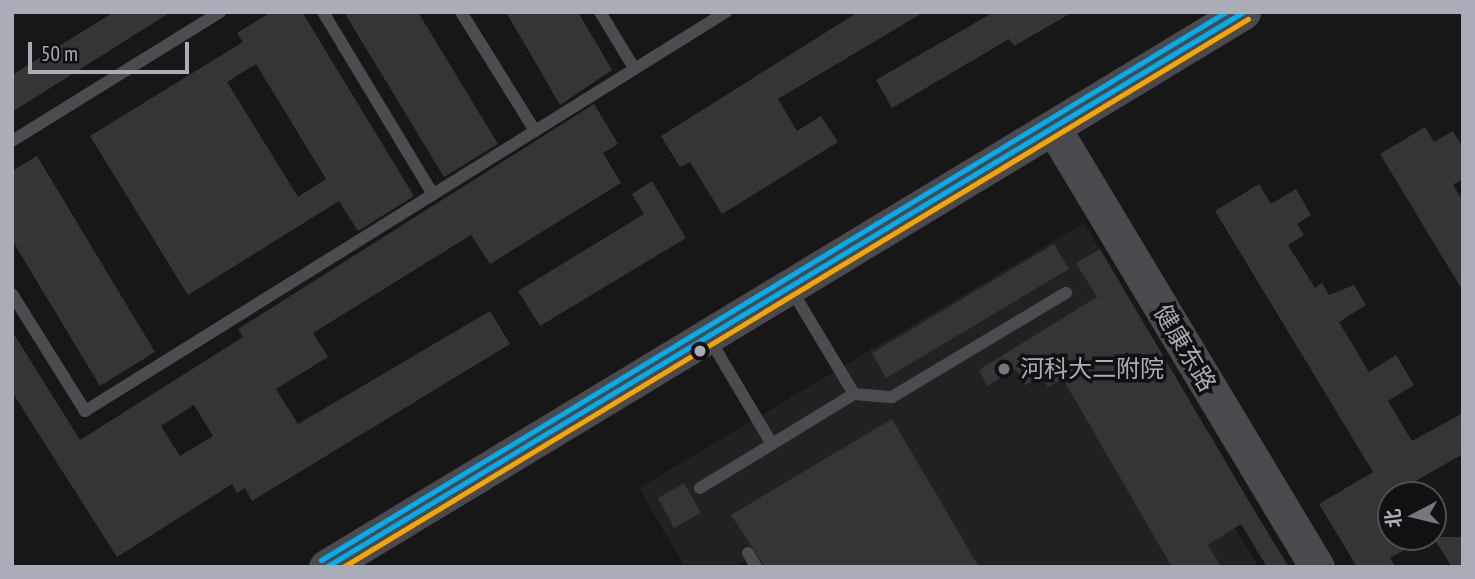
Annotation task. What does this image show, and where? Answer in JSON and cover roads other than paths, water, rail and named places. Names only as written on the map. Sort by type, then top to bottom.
[{"type":"main road","points":[[1057,134],[1243,12]]},
{"type":"main road","points":[[361,567],[712,344],[1057,134],[1269,12]]},
{"type":"main road","name":"健康东路","points":[[1057,134],[1317,567]]},
{"type":"main road","points":[[326,567],[712,344]]},
{"type":"lane","points":[[12,141],[220,12]]},
{"type":"lane","points":[[323,12],[433,194]]},
{"type":"lane","points":[[461,12],[535,131]]},
{"type":"lane","points":[[600,12],[634,68]]},
{"type":"lane","points":[[12,294],[85,411],[726,12]]},
{"type":"lane","points":[[700,488],[854,394],[892,397],[1066,293]]},
{"type":"lane","points":[[794,294],[854,394]]},
{"type":"lane","points":[[712,344],[772,444]]},
{"type":"lane","points":[[748,553],[757,567]]},
{"type":"place","name":"河科大二附院","points":[[1004,369]]}]
